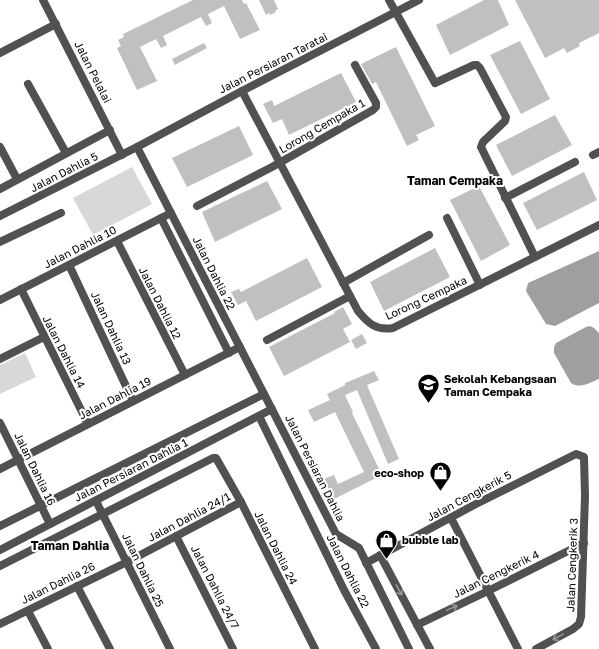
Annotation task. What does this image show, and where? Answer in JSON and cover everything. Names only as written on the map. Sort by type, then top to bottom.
[{"type":"street","name":"Jalan Pelalai","points":[[44,0],[122,155]]},
{"type":"street","points":[[389,0],[435,82],[474,65],[477,65],[480,68],[506,117],[506,121],[482,142],[481,148],[535,257]]},
{"type":"street","name":"Jalan Persiaran Taratai","points":[[137,147],[419,0]]},
{"type":"street","points":[[0,53],[56,24]]},
{"type":"street","name":"Lorong Cempaka 1","points":[[280,162],[373,110],[376,103],[355,65]]},
{"type":"street","points":[[28,84],[66,153]]},
{"type":"street","name":"Lorong Cempaka","points":[[242,91],[358,311],[367,322],[376,328],[386,330],[393,328],[599,225]]},
{"type":"street","points":[[0,189],[110,130]]},
{"type":"street","points":[[0,147],[18,179]]},
{"type":"street","name":"Jalan Dahlia 5","points":[[0,216],[137,147]]},
{"type":"street","name":"Jalan Dahlia 22","points":[[137,147],[272,409]]},
{"type":"street","points":[[198,206],[280,162]]},
{"type":"street","points":[[505,198],[575,162]]},
{"type":"street","points":[[0,242],[61,213]]},
{"type":"street","name":"Jalan Dahlia 10","points":[[0,300],[171,213]]},
{"type":"street","points":[[161,218],[229,353]]},
{"type":"street","name":"Lorong Cempaka","points":[[447,218],[480,285]]},
{"type":"street","points":[[343,283],[429,235]]},
{"type":"street","name":"Jalan Dahlia 12","points":[[117,240],[184,375]]},
{"type":"street","name":"Jalan Dahlia 13","points":[[69,265],[133,401]]},
{"type":"street","name":"Jalan Dahlia 14","points":[[21,289],[88,424]]},
{"type":"street","points":[[267,340],[350,296]]},
{"type":"street","points":[[0,359],[44,337]]},
{"type":"street","name":"Jalan Dahlia 19","points":[[0,468],[240,347]]},
{"type":"street","name":"Jalan Persiaran Dahlia 1","points":[[0,526],[264,394]]},
{"type":"street","name":"Jalan Persiaran Dahlia 1","points":[[0,550],[272,409]]},
{"type":"street","name":"Jalan Persiaran Dahlia","points":[[272,409],[336,534],[359,548],[366,562]]},
{"type":"street","name":"Jalan Dahlia 22","points":[[259,416],[344,590],[376,649]]},
{"type":"street","name":"Jalan Dahlia 16","points":[[0,423],[50,524]]},
{"type":"street","name":"Jalan Cengkerik 5","points":[[366,562],[474,505],[576,454],[584,457]]},
{"type":"street","name":"Jalan Cengkerik 3","points":[[536,649],[573,629],[579,624],[581,617],[585,496],[584,457]]},
{"type":"street","name":"Jalan Dahlia 24","points":[[103,514],[213,458],[216,458],[241,502],[315,649]]},
{"type":"street","name":"Jalan Dahlia 25","points":[[96,501],[170,649]]},
{"type":"street","name":"Jalan Dahlia 24/1","points":[[127,562],[241,502]]},
{"type":"street","points":[[0,566],[103,514]]},
{"type":"street","points":[[451,518],[518,649]]},
{"type":"street","name":"Jalan Dahlia 24/7","points":[[176,536],[233,649]]},
{"type":"street","name":"Jalan Cengkerik 4","points":[[417,625],[584,543]]},
{"type":"street","points":[[380,555],[430,649]]},
{"type":"street","name":"Jalan Dahlia 26","points":[[0,624],[127,562]]},
{"type":"street","points":[[366,562],[409,649]]},
{"type":"street","points":[[77,586],[110,649]]},
{"type":"street","points":[[28,611],[48,649]]},
{"type":"shaded area","points":[[132,167],[152,204],[93,235],[73,198]]},
{"type":"shaded area","points":[[599,251],[599,303],[555,326],[546,324],[526,291],[528,283]]},
{"type":"shaded area","points":[[590,326],[599,333],[599,379],[585,385],[574,385],[571,383],[554,353],[554,347],[556,343]]},
{"type":"shaded area","points":[[25,353],[36,377],[0,394],[0,365]]},
{"type":"building","points":[[193,0],[242,0],[244,4],[246,3],[260,30],[240,39],[224,6],[208,14],[212,23],[206,26],[201,17],[163,36],[167,45],[161,48],[156,39],[140,47],[157,81],[137,90],[117,48],[121,46],[118,40],[124,37],[123,34]]},
{"type":"building","points":[[259,0],[274,0],[278,9],[270,15],[269,13],[266,15]]},
{"type":"building","points":[[484,0],[498,0],[509,25],[450,55],[436,25]]},
{"type":"building","points":[[515,0],[599,0],[599,33],[579,43],[580,46],[567,53],[564,48],[545,58]]},
{"type":"building","points":[[520,41],[550,99],[521,114],[490,55]]},
{"type":"building","points":[[204,43],[207,48],[175,65],[172,59]]},
{"type":"building","points":[[396,47],[435,126],[416,135],[419,140],[407,146],[376,82],[372,84],[361,64]]},
{"type":"building","points":[[341,73],[356,102],[289,135],[282,119],[273,123],[263,104],[272,100],[274,106]]},
{"type":"building","points":[[555,115],[572,145],[512,176],[496,145]]},
{"type":"building","points":[[239,126],[253,155],[187,187],[172,158]]},
{"type":"building","points":[[584,172],[597,200],[537,230],[523,203]]},
{"type":"building","points":[[267,181],[282,209],[215,242],[202,212]]},
{"type":"building","points":[[479,186],[510,245],[481,261],[450,200]]},
{"type":"building","points":[[435,248],[450,277],[384,311],[370,282]]},
{"type":"building","points":[[307,258],[322,287],[256,321],[246,301],[238,305],[231,292],[239,289],[241,292]]},
{"type":"building","points":[[343,307],[352,324],[343,329],[350,342],[284,376],[269,347],[335,313],[334,312]]},
{"type":"building","points":[[362,334],[367,343],[356,349],[351,340]]},
{"type":"building","points":[[374,371],[379,380],[367,385],[399,459],[388,464],[357,390],[345,395],[353,412],[352,413],[382,475],[334,499],[324,479],[334,475],[338,484],[364,472],[335,412],[314,422],[308,410],[330,400],[327,394],[345,385],[345,383]]},
{"type":"place","name":"Sekolah Kebangsaan Taman Cempaka","points":[[428,404]]},
{"type":"place","name":"eco-shop","points":[[440,492]]},
{"type":"place","name":"bubble lab","points":[[386,560]]},
{"type":"district","name":"Taman Cempaka","points":[[455,181]]},
{"type":"district","name":"Taman Dahlia","points":[[70,546]]}]
